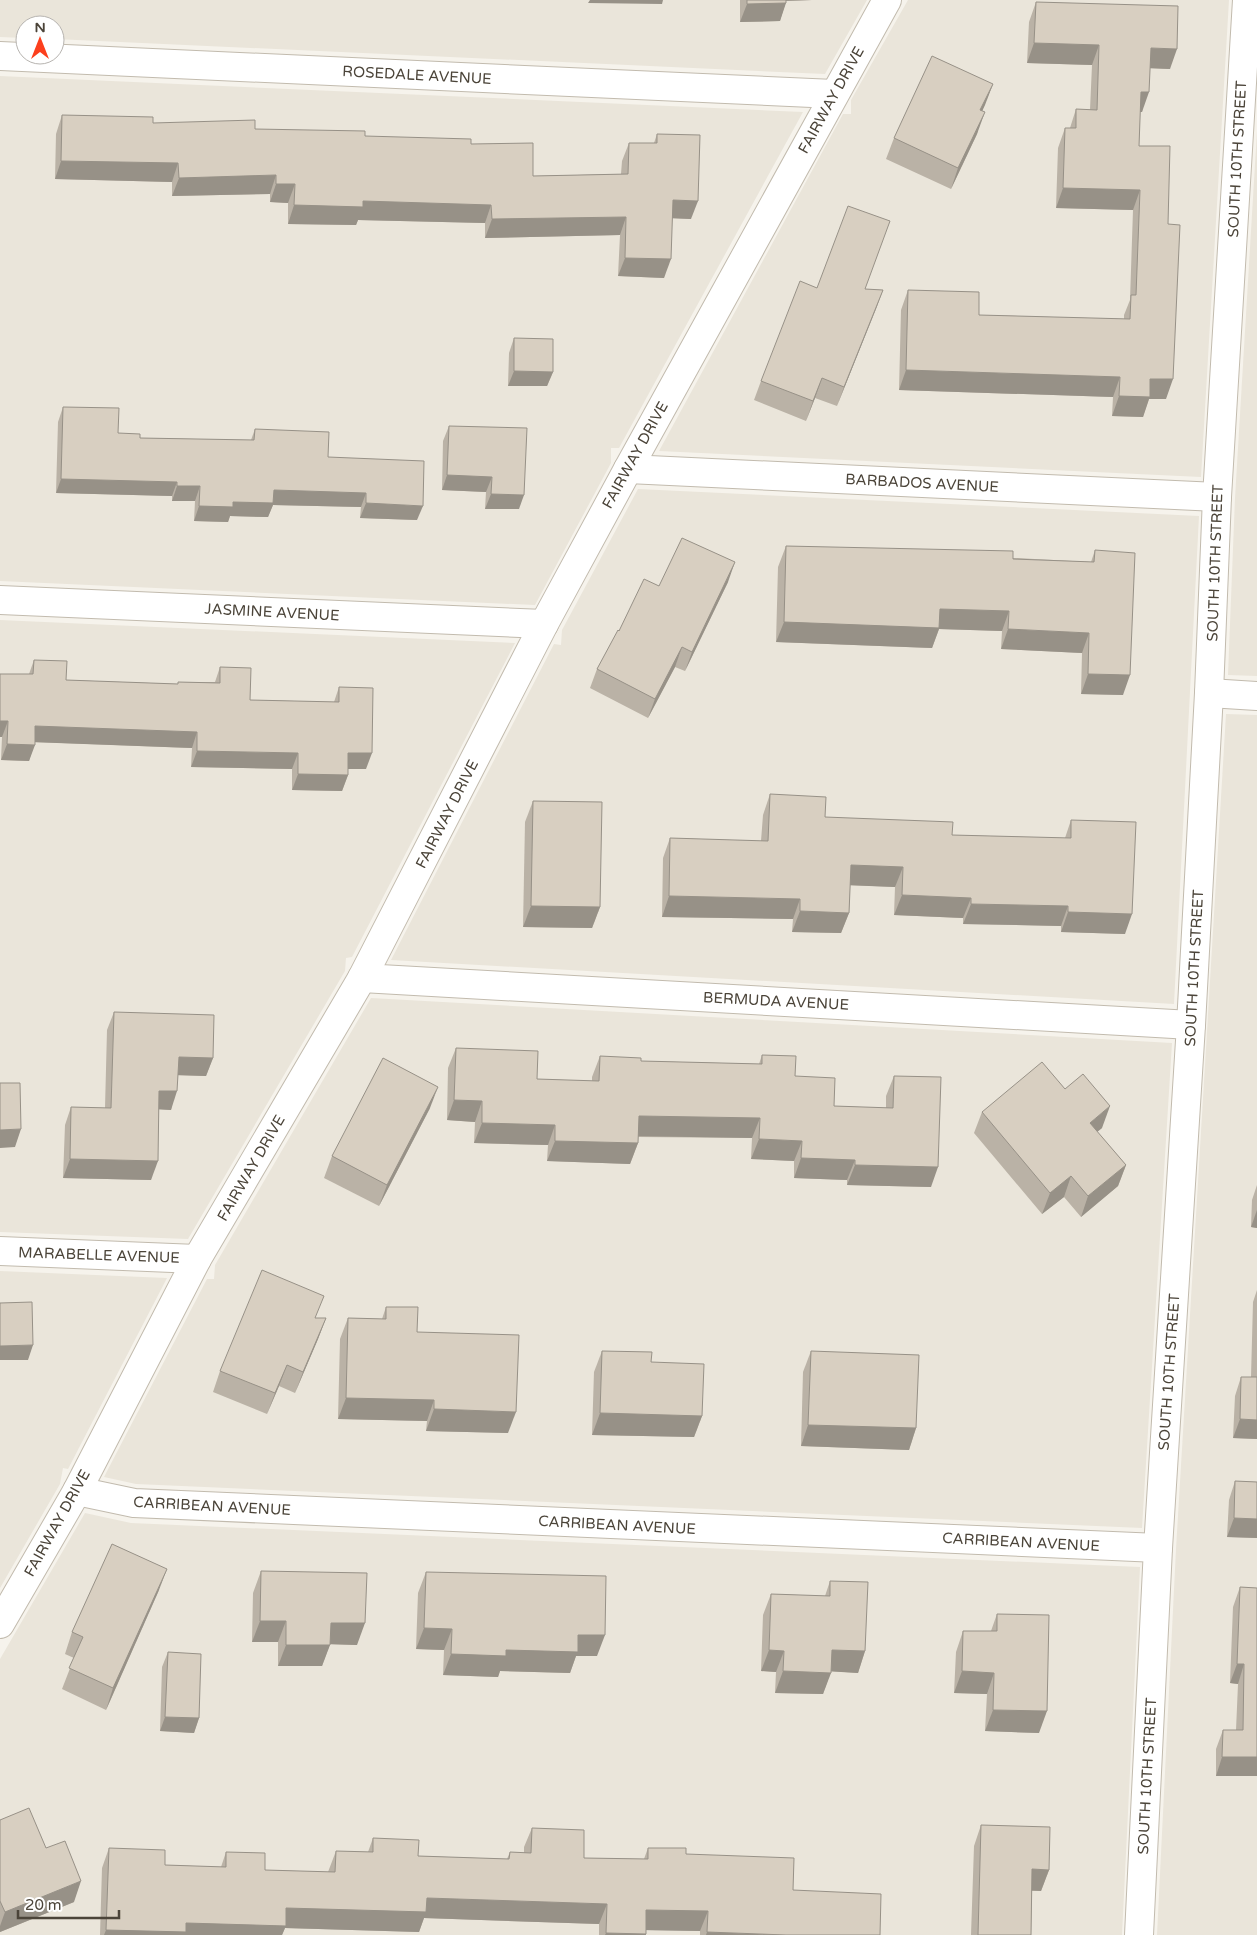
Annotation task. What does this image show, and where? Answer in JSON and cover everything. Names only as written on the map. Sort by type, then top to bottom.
[{"type":"street","name":"FAIRWAY DRIVE","points":[[0,1624],[77,1491],[197,1259],[362,978],[544,624],[628,468],[887,0]]},
{"type":"street","name":"SOUTH 10TH STREET","points":[[1139,1935],[1158,1548],[1190,1025],[1209,693],[1217,497],[1247,0]]},
{"type":"street","name":"ROSEDALE AVENUE","points":[[0,56],[834,94]]},
{"type":"street","name":"BARBADOS AVENUE","points":[[628,468],[1217,497]]},
{"type":"street","name":"JASMINE AVENUE","points":[[0,600],[544,624]]},
{"type":"street","points":[[1209,693],[1257,696]]},
{"type":"street","name":"BERMUDA AVENUE","points":[[362,978],[1190,1025]]},
{"type":"street","name":"MARABELLE AVENUE","points":[[0,1251],[197,1259]]},
{"type":"street","name":"CARRIBEAN AVENUE","points":[[77,1491],[134,1504],[1158,1548]]},
{"type":"shaded area","points":[[0,0],[867,0],[825,74],[65,39],[65,15],[15,15],[15,38],[0,37]]},
{"type":"shaded area","points":[[908,0],[1229,0],[1201,477],[659,451],[843,114],[851,114],[851,100]]},
{"type":"shaded area","points":[[0,76],[803,112],[619,448],[611,448],[611,463],[535,605],[0,581]]},
{"type":"shaded area","points":[[1257,131],[1257,676],[1228,675],[1235,498]]},
{"type":"shaded area","points":[[638,489],[1199,516],[1174,1004],[391,960],[554,644],[561,645],[562,630]]},
{"type":"shaded area","points":[[0,620],[515,643],[352,957],[346,958],[345,971],[188,1239],[0,1232]]},
{"type":"shaded area","points":[[1226,714],[1257,715],[1257,1935],[1157,1935],[1176,1549]]},
{"type":"shaded area","points":[[371,998],[1172,1043],[1142,1528],[136,1484],[104,1477],[207,1279],[214,1279],[215,1265]]},
{"type":"shaded area","points":[[0,1271],[167,1278],[68,1469],[63,1468],[60,1484],[0,1588]]},
{"type":"shaded area","points":[[85,1513],[131,1523],[1140,1567],[1122,1935],[0,1935],[0,1659]]},
{"type":"building","points":[[747,0],[786,0],[786,3],[747,4]]},
{"type":"building","points":[[1036,2],[1178,6],[1177,49],[1151,48],[1149,92],[1141,92],[1139,146],[1170,146],[1168,224],[1180,225],[1173,379],[1150,379],[1150,397],[1119,396],[1120,377],[906,370],[908,290],[979,292],[979,315],[1130,319],[1131,295],[1136,295],[1140,190],[1063,188],[1065,128],[1076,128],[1076,109],[1097,110],[1099,45],[1034,43]]},
{"type":"building","points":[[932,56],[993,84],[980,110],[985,112],[958,168],[894,138]]},
{"type":"building","points":[[62,115],[153,117],[153,123],[255,120],[255,129],[365,131],[365,136],[471,139],[471,144],[533,143],[533,176],[628,174],[629,143],[657,143],[657,134],[700,135],[698,201],[673,200],[671,259],[625,258],[626,217],[492,219],[491,205],[363,201],[363,207],[294,205],[295,184],[276,184],[276,175],[179,178],[178,163],[61,161]]},
{"type":"building","points":[[848,206],[890,221],[865,289],[883,290],[844,387],[822,378],[813,401],[761,381],[800,281],[817,288]]},
{"type":"building","points":[[514,338],[553,339],[553,372],[514,371]]},
{"type":"building","points":[[63,407],[119,408],[118,433],[140,434],[140,438],[254,440],[255,429],[329,432],[328,457],[424,461],[423,506],[366,503],[366,493],[274,490],[273,503],[233,502],[233,507],[199,506],[200,486],[177,486],[177,482],[61,479]]},
{"type":"building","points":[[449,426],[527,428],[524,495],[491,494],[492,477],[447,475]]},
{"type":"building","points":[[682,538],[735,562],[692,652],[682,647],[655,699],[597,669],[619,631],[644,579],[659,586]]},
{"type":"building","points":[[786,546],[1013,551],[1013,559],[1094,562],[1095,550],[1135,553],[1130,675],[1088,674],[1089,633],[1008,629],[1009,611],[940,609],[939,628],[784,622]]},
{"type":"building","points":[[34,660],[67,661],[66,680],[178,684],[178,682],[220,683],[220,667],[251,668],[250,700],[339,702],[339,687],[373,688],[372,753],[348,753],[348,775],[298,774],[298,753],[197,751],[197,732],[35,726],[35,745],[7,744],[8,721],[0,721],[0,674],[33,674]]},
{"type":"building","points":[[770,794],[826,797],[825,817],[953,822],[952,835],[1071,838],[1071,820],[1136,822],[1132,914],[1068,912],[1068,906],[971,904],[971,898],[902,895],[903,867],[851,865],[849,913],[800,911],[800,899],[669,896],[670,838],[768,841]]},
{"type":"building","points":[[533,801],[602,802],[600,907],[531,906]]},
{"type":"building","points":[[114,1012],[214,1015],[213,1058],[179,1057],[177,1091],[159,1091],[158,1161],[70,1159],[71,1107],[111,1108]]},
{"type":"building","points":[[456,1048],[538,1051],[537,1079],[599,1081],[600,1056],[641,1058],[641,1061],[762,1064],[762,1055],[796,1056],[795,1076],[835,1078],[834,1106],[893,1108],[894,1076],[941,1077],[938,1167],[855,1165],[855,1160],[801,1158],[802,1141],[759,1139],[760,1118],[639,1116],[638,1143],[555,1141],[555,1125],[482,1123],[482,1101],[454,1100]]},
{"type":"building","points":[[383,1058],[438,1087],[387,1185],[332,1156]]},
{"type":"building","points":[[1042,1062],[1065,1089],[1083,1074],[1110,1106],[1090,1123],[1126,1165],[1088,1196],[1071,1176],[1050,1193],[982,1112]]},
{"type":"building","points":[[0,1083],[20,1083],[21,1129],[0,1130]]},
{"type":"building","points":[[262,1270],[324,1296],[315,1318],[326,1318],[303,1372],[287,1365],[275,1393],[220,1371]]},
{"type":"building","points":[[32,1302],[33,1345],[0,1346],[0,1303]]},
{"type":"building","points":[[386,1307],[418,1307],[417,1332],[519,1335],[516,1412],[434,1409],[434,1400],[346,1398],[348,1318],[386,1319]]},
{"type":"building","points":[[602,1351],[652,1352],[651,1362],[704,1364],[702,1416],[600,1413]]},
{"type":"building","points":[[811,1351],[919,1355],[916,1428],[808,1425]]},
{"type":"building","points":[[1241,1377],[1257,1377],[1257,1420],[1240,1419]]},
{"type":"building","points":[[1235,1481],[1257,1482],[1257,1519],[1234,1518]]},
{"type":"building","points":[[112,1544],[167,1569],[113,1688],[69,1668],[83,1637],[72,1632]]},
{"type":"building","points":[[261,1571],[367,1573],[365,1623],[331,1623],[330,1645],[286,1645],[286,1621],[260,1621]]},
{"type":"building","points":[[426,1572],[606,1576],[605,1635],[578,1635],[578,1652],[506,1650],[506,1656],[451,1654],[452,1629],[424,1628]]},
{"type":"building","points":[[830,1581],[868,1582],[865,1651],[832,1650],[831,1673],[783,1671],[784,1651],[769,1650],[771,1594],[830,1596]]},
{"type":"building","points":[[1240,1587],[1257,1588],[1257,1757],[1222,1757],[1223,1730],[1243,1730],[1244,1664],[1237,1664]]},
{"type":"building","points":[[997,1614],[1049,1615],[1047,1711],[993,1710],[994,1673],[962,1671],[963,1631],[997,1631]]},
{"type":"building","points":[[168,1652],[201,1654],[199,1718],[165,1717]]},
{"type":"building","points":[[29,1808],[46,1848],[65,1841],[81,1881],[5,1912],[0,1901],[0,1820]]},
{"type":"building","points":[[981,1825],[1050,1827],[1049,1870],[1032,1869],[1031,1935],[978,1935]]},
{"type":"building","points":[[532,1828],[584,1830],[584,1858],[648,1859],[648,1848],[686,1848],[686,1854],[794,1858],[793,1890],[881,1894],[880,1935],[786,1935],[707,1932],[708,1911],[646,1910],[646,1934],[606,1933],[607,1904],[427,1898],[426,1912],[286,1908],[286,1926],[186,1923],[186,1932],[106,1930],[109,1848],[165,1850],[165,1865],[226,1867],[226,1852],[265,1853],[265,1870],[335,1872],[336,1851],[373,1852],[373,1838],[419,1840],[418,1856],[509,1859],[510,1852],[531,1853]]}]
